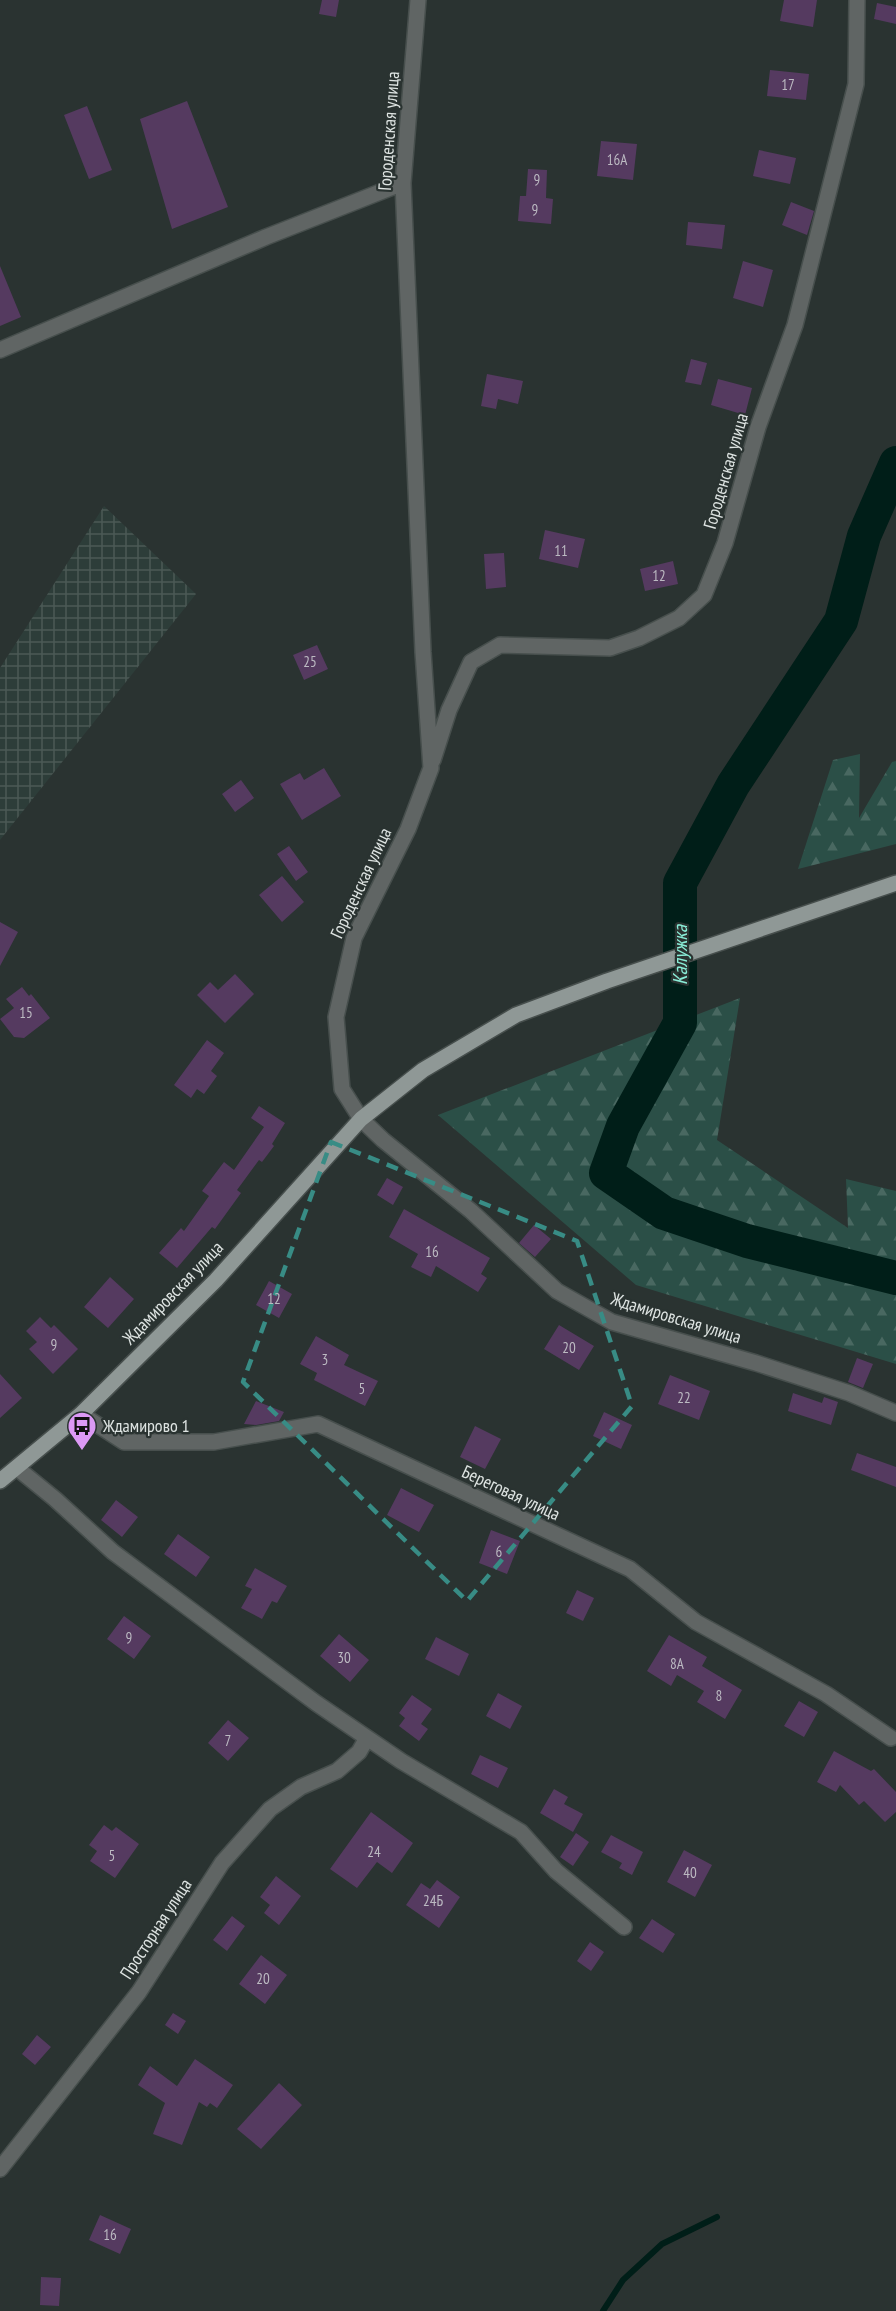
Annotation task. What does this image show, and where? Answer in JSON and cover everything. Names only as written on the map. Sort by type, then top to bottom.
[{"type":"main road","name":"Ждамировская улица","points":[[0,1481],[81,1413],[216,1280],[361,1119],[423,1070],[516,1015],[607,981],[896,883]]},
{"type":"street","name":"Городенская улица","points":[[418,0],[403,183],[430,768]]},
{"type":"street","name":"Городенская улица","points":[[361,1119],[342,1089],[336,1017],[354,938],[408,830],[449,710],[471,662],[500,645],[610,648],[639,638],[679,618],[704,594],[725,543],[758,427],[795,325],[801,302],[856,84],[857,0]]},
{"type":"street","points":[[0,350],[266,237],[403,183]]},
{"type":"street","name":"Ждамировская улица","points":[[361,1119],[383,1140],[471,1211],[557,1291],[612,1322],[756,1363],[849,1393],[896,1413]]},
{"type":"street","name":"Береговая улица","points":[[81,1413],[124,1442],[214,1442],[318,1424],[630,1569],[696,1622],[826,1694],[891,1738]]},
{"type":"street","points":[[17,1468],[113,1552],[366,1738],[521,1832],[556,1871],[624,1927]]},
{"type":"street","name":"Просторная улица","points":[[0,2169],[139,1992],[222,1863],[270,1809],[301,1787],[337,1771],[358,1752],[366,1738]]},
{"type":"highlighted area","points":[[331,1142],[577,1241],[632,1406],[467,1601],[243,1382]]},
{"type":"shaded area","points":[[104,506],[196,594],[0,840],[0,668]]},
{"type":"green space","points":[[860,754],[859,818],[892,762],[896,761],[896,844],[798,869],[833,760]]},
{"type":"green space","points":[[740,998],[717,1140],[848,1228],[846,1179],[896,1191],[896,1364],[636,1285],[438,1115]]},
{"type":"building","points":[[322,0],[339,0],[336,17],[319,14]]},
{"type":"building","points":[[784,0],[817,0],[813,27],[780,21]]},
{"type":"building","points":[[877,3],[896,7],[896,24],[874,19]]},
{"type":"building","points":[[770,70],[809,74],[806,100],[767,96]]},
{"type":"building","points":[[187,101],[228,207],[172,229],[140,119]]},
{"type":"building","points":[[87,106],[112,170],[89,179],[64,115]]},
{"type":"building","points":[[601,141],[637,144],[633,180],[597,176]]},
{"type":"building","points":[[759,150],[796,158],[790,184],[753,176]]},
{"type":"building","points":[[528,169],[547,170],[546,198],[553,199],[551,224],[518,221],[520,196],[526,196]]},
{"type":"building","points":[[791,202],[814,211],[807,235],[782,225]]},
{"type":"building","points":[[688,222],[725,225],[722,249],[686,245]]},
{"type":"building","points":[[743,261],[773,270],[763,307],[733,298]]},
{"type":"building","points":[[0,266],[21,317],[0,326]]},
{"type":"building","points":[[691,359],[707,363],[701,385],[685,382]]},
{"type":"building","points":[[487,374],[523,381],[518,404],[498,399],[496,409],[481,406]]},
{"type":"building","points":[[718,379],[752,388],[745,415],[711,405]]},
{"type":"building","points":[[545,530],[585,539],[578,568],[539,559]]},
{"type":"building","points":[[504,553],[506,587],[486,589],[484,554]]},
{"type":"building","points":[[673,561],[678,584],[645,591],[640,569]]},
{"type":"building","points":[[317,645],[328,669],[304,680],[293,655]]},
{"type":"building","points":[[324,768],[341,796],[302,820],[280,784],[300,773],[304,780]]},
{"type":"building","points":[[241,780],[254,798],[235,812],[222,794]]},
{"type":"building","points":[[289,846],[308,872],[296,881],[277,854]]},
{"type":"building","points":[[282,876],[304,902],[282,922],[259,895]]},
{"type":"building","points":[[0,922],[18,932],[0,966]]},
{"type":"building","points":[[235,974],[254,994],[225,1023],[197,995],[210,982],[218,990]]},
{"type":"building","points":[[22,987],[29,996],[31,994],[50,1018],[24,1038],[14,1037],[0,1019],[14,1008],[6,999]]},
{"type":"building","points":[[207,1040],[224,1053],[211,1071],[217,1076],[204,1094],[197,1089],[191,1098],[174,1085]]},
{"type":"building","points":[[259,1106],[285,1123],[272,1144],[274,1146],[262,1162],[259,1160],[237,1190],[241,1193],[215,1229],[212,1227],[177,1268],[159,1253],[181,1228],[184,1231],[209,1196],[202,1191],[224,1162],[234,1170],[264,1127],[251,1118]]},
{"type":"building","points":[[387,1178],[403,1187],[393,1205],[377,1195]]},
{"type":"building","points":[[404,1209],[490,1258],[481,1274],[487,1278],[478,1292],[436,1266],[431,1277],[411,1267],[418,1254],[389,1237]]},
{"type":"building","points":[[534,1225],[551,1239],[535,1257],[519,1243]]},
{"type":"building","points":[[110,1277],[134,1299],[108,1328],[84,1307]]},
{"type":"building","points":[[269,1281],[292,1294],[279,1318],[256,1305]]},
{"type":"building","points":[[40,1317],[51,1328],[54,1325],[78,1349],[53,1374],[29,1349],[37,1342],[26,1331]]},
{"type":"building","points":[[559,1325],[594,1346],[579,1370],[544,1349]]},
{"type":"building","points":[[316,1336],[349,1355],[344,1365],[378,1381],[365,1406],[314,1380],[317,1373],[300,1364]]},
{"type":"building","points":[[857,1358],[873,1364],[863,1388],[848,1382]]},
{"type":"building","points":[[0,1374],[22,1398],[0,1418]]},
{"type":"building","points":[[670,1375],[710,1391],[699,1420],[658,1404]]},
{"type":"building","points":[[793,1393],[822,1403],[824,1397],[838,1402],[831,1425],[788,1411]]},
{"type":"building","points":[[256,1401],[284,1412],[279,1421],[256,1425],[244,1424]]},
{"type":"building","points":[[604,1412],[632,1425],[621,1449],[593,1436]]},
{"type":"building","points":[[475,1426],[501,1439],[485,1469],[460,1457]]},
{"type":"building","points":[[857,1453],[896,1467],[896,1487],[851,1470]]},
{"type":"building","points":[[401,1488],[434,1505],[419,1532],[387,1515]]},
{"type":"building","points":[[116,1500],[138,1517],[122,1537],[101,1520]]},
{"type":"building","points":[[491,1530],[520,1541],[507,1574],[479,1563]]},
{"type":"building","points":[[178,1534],[210,1557],[196,1577],[164,1554]]},
{"type":"building","points":[[255,1568],[287,1586],[277,1603],[272,1601],[262,1619],[241,1608],[252,1589],[245,1586]]},
{"type":"building","points":[[577,1590],[594,1598],[583,1621],[566,1613]]},
{"type":"building","points":[[124,1616],[151,1636],[134,1659],[107,1639]]},
{"type":"building","points":[[339,1634],[369,1660],[350,1682],[320,1656]]},
{"type":"building","points":[[669,1635],[707,1657],[702,1666],[742,1690],[725,1719],[697,1702],[704,1691],[677,1675],[671,1686],[647,1671]]},
{"type":"building","points":[[436,1637],[469,1654],[459,1676],[425,1659]]},
{"type":"building","points":[[498,1693],[522,1706],[510,1729],[486,1716]]},
{"type":"building","points":[[412,1695],[432,1709],[421,1724],[428,1729],[419,1741],[399,1726],[405,1718],[399,1713]]},
{"type":"building","points":[[799,1701],[818,1712],[804,1737],[784,1726]]},
{"type":"building","points":[[228,1720],[249,1738],[228,1761],[208,1743]]},
{"type":"building","points":[[834,1751],[871,1771],[874,1769],[896,1792],[896,1812],[885,1822],[864,1801],[859,1805],[840,1785],[836,1792],[817,1782]]},
{"type":"building","points":[[480,1755],[508,1768],[498,1788],[471,1774]]},
{"type":"building","points":[[554,1789],[568,1797],[564,1804],[583,1814],[573,1832],[540,1813]]},
{"type":"building","points":[[371,1812],[413,1843],[392,1873],[377,1862],[357,1888],[330,1869]]},
{"type":"building","points":[[104,1825],[112,1831],[116,1827],[139,1844],[115,1878],[90,1861],[97,1851],[89,1845]]},
{"type":"building","points":[[576,1833],[589,1842],[573,1866],[560,1857]]},
{"type":"building","points":[[611,1835],[643,1852],[632,1875],[619,1868],[622,1863],[601,1852]]},
{"type":"building","points":[[684,1850],[712,1865],[695,1897],[667,1882]]},
{"type":"building","points":[[276,1876],[301,1896],[279,1925],[264,1913],[270,1905],[260,1897]]},
{"type":"building","points":[[437,1880],[460,1897],[439,1928],[406,1905],[421,1883],[430,1889]]},
{"type":"building","points":[[232,1916],[245,1926],[227,1951],[213,1940]]},
{"type":"building","points":[[652,1919],[675,1934],[663,1953],[639,1938]]},
{"type":"building","points":[[590,1942],[604,1952],[591,1971],[577,1961]]},
{"type":"building","points":[[261,1955],[287,1975],[265,2004],[239,1984]]},
{"type":"building","points":[[173,2013],[186,2021],[178,2034],[165,2025]]},
{"type":"building","points":[[37,2035],[51,2047],[35,2065],[22,2054]]},
{"type":"building","points":[[195,2059],[233,2085],[217,2108],[210,2103],[207,2107],[199,2102],[182,2145],[153,2134],[165,2103],[138,2085],[150,2066],[177,2086]]},
{"type":"building","points":[[279,2083],[302,2105],[261,2149],[237,2129]]},
{"type":"building","points":[[100,2215],[131,2229],[120,2254],[89,2240]]},
{"type":"building","points":[[41,2277],[61,2278],[59,2306],[40,2305]]},
{"type":"waterway","name":"Калужка","points":[[896,463],[864,536],[841,621],[733,785],[680,883],[680,1023],[623,1126],[606,1173],[664,1213],[747,1241],[896,1278]]},
{"type":"waterway","points":[[603,2311],[623,2280],[662,2244],[717,2217]]},
{"type":"place","name":"Ждамирово 1","points":[[82,1452]]}]
